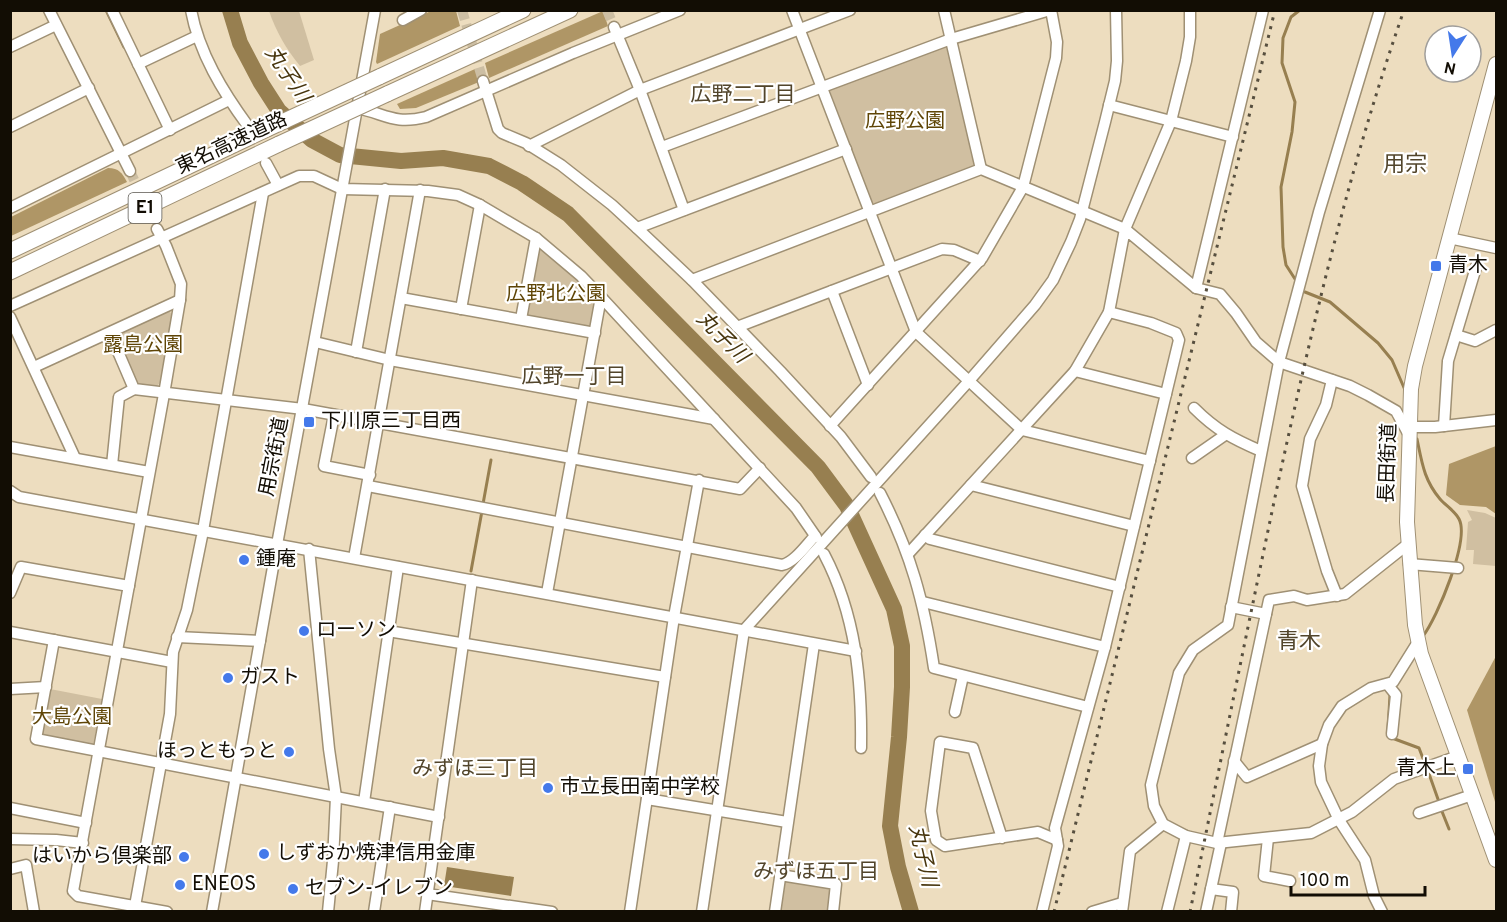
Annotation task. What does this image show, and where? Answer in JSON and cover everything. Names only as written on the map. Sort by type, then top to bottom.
[{"type":"highway","name":"東名高速道路","points":[[10,251],[523,10]]},
{"type":"highway","name":"東名高速道路","points":[[10,272],[279,144],[570,10]]},
{"type":"main road","name":"長田街道","points":[[1497,64],[1415,366],[1409,431],[1408,544],[1418,642],[1497,860]]},
{"type":"street","points":[[49,10],[130,171]]},
{"type":"street","points":[[112,10],[170,130]]},
{"type":"street","points":[[191,10],[197,36],[230,100],[249,126]]},
{"type":"street","name":"用宗街道","points":[[212,912],[375,10]]},
{"type":"street","points":[[403,20],[421,10]]},
{"type":"street","points":[[357,108],[389,119],[414,120],[426,117],[487,92],[615,31],[680,10]]},
{"type":"street","points":[[792,10],[916,332],[1022,430],[1150,461]]},
{"type":"street","points":[[529,146],[640,90],[850,10]]},
{"type":"street","points":[[944,10],[981,169]]},
{"type":"street","points":[[662,147],[951,39],[1051,10],[1057,42],[1056,57],[1023,187],[980,261],[830,426]]},
{"type":"street","points":[[702,912],[744,630],[968,382],[1035,305],[1053,280],[1071,242],[1082,211],[1109,105],[1117,61],[1116,10]]},
{"type":"street","points":[[908,554],[1075,371],[1109,312],[1125,229],[1171,121],[1186,61],[1190,37],[1190,10]]},
{"type":"street","points":[[1196,288],[1263,10]]},
{"type":"street","points":[[1380,10],[1319,212],[1279,362],[1228,625],[1193,650],[1179,673],[1151,785],[1154,806],[1163,824],[1186,836],[1219,843],[1311,833],[1352,812],[1394,779],[1458,756]]},
{"type":"street","points":[[10,47],[56,25]]},
{"type":"street","points":[[615,31],[662,147],[684,210]]},
{"type":"street","points":[[138,64],[197,36]]},
{"type":"street","points":[[483,81],[498,129],[502,134],[529,146],[561,165],[637,228],[737,327],[856,455],[871,477]]},
{"type":"street","points":[[10,127],[88,88]]},
{"type":"street","points":[[10,208],[230,100]]},
{"type":"street","points":[[1109,105],[1233,137]]},
{"type":"street","points":[[637,228],[846,149]]},
{"type":"street","points":[[266,163],[278,185]]},
{"type":"street","points":[[692,280],[869,210],[981,169],[1125,229],[1196,288],[1220,294],[1256,342],[1279,362],[1350,386],[1396,411],[1409,431],[1497,420]]},
{"type":"street","points":[[10,306],[159,234],[263,193],[299,176],[314,176],[342,189],[420,190],[458,195],[480,204],[536,238],[580,276],[760,468],[796,508],[816,536],[786,565],[782,565],[561,522],[369,481],[324,466],[334,415]]},
{"type":"street","points":[[356,352],[386,189]]},
{"type":"street","points":[[354,558],[420,190]]},
{"type":"street","points":[[139,908],[170,714],[172,662],[177,637],[188,610],[263,193]]},
{"type":"street","points":[[461,309],[480,204]]},
{"type":"street","points":[[159,234],[180,284],[180,300],[100,751],[73,887],[75,894],[167,912]]},
{"type":"street","points":[[521,319],[536,238]]},
{"type":"street","points":[[1449,238],[1497,248]]},
{"type":"street","points":[[737,327],[942,249],[954,250],[980,261]]},
{"type":"street","points":[[1444,426],[1446,373],[1477,264]]},
{"type":"street","points":[[832,291],[868,385]]},
{"type":"street","points":[[547,593],[585,396],[601,297]]},
{"type":"street","points":[[401,298],[595,333]]},
{"type":"street","points":[[34,367],[180,300]]},
{"type":"street","points":[[1042,912],[1058,846],[1055,828],[1105,647],[1179,340],[1176,333],[1151,323],[1109,312]]},
{"type":"street","points":[[10,317],[75,458]]},
{"type":"street","points":[[1456,335],[1475,341],[1497,330]]},
{"type":"street","points":[[110,333],[134,389]]},
{"type":"street","points":[[315,342],[390,360],[714,419]]},
{"type":"street","points":[[1075,371],[1166,394]]},
{"type":"street","points":[[1332,380],[1326,405],[1310,440],[1302,486],[1327,571],[1337,596]]},
{"type":"street","points":[[112,465],[119,397],[134,389],[303,409],[740,489],[760,468]]},
{"type":"street","points":[[1194,408],[1210,425],[1225,435],[1261,451]]},
{"type":"street","points":[[1192,458],[1225,435]]},
{"type":"street","points":[[10,447],[149,472]]},
{"type":"street","points":[[630,912],[674,617],[699,480]]},
{"type":"street","points":[[971,485],[1134,526]]},
{"type":"street","points":[[11,492],[19,497],[140,520],[309,549],[856,651]]},
{"type":"street","points":[[880,494],[908,554],[923,602],[934,668],[1088,707]]},
{"type":"street","points":[[925,535],[930,539],[1120,587]]},
{"type":"street","points":[[1206,912],[1234,761],[1269,600],[1280,596],[1294,596],[1307,600],[1345,594],[1408,544]]},
{"type":"street","points":[[309,549],[336,797],[328,912]]},
{"type":"street","points":[[824,554],[845,604],[856,651],[861,748]]},
{"type":"street","points":[[1409,564],[1454,568]]},
{"type":"street","points":[[10,593],[21,567],[129,586]]},
{"type":"street","points":[[364,802],[398,567]]},
{"type":"street","points":[[425,912],[472,580]]},
{"type":"street","points":[[923,602],[1105,647]]},
{"type":"street","points":[[1232,607],[1266,614]]},
{"type":"street","points":[[388,631],[665,677]]},
{"type":"street","points":[[10,632],[172,662]]},
{"type":"street","points":[[177,637],[260,641]]},
{"type":"street","points":[[54,640],[36,739],[439,817]]},
{"type":"street","points":[[1382,912],[1374,896],[1360,851],[1339,820],[1321,782],[1319,766],[1322,744],[1329,725],[1342,706],[1371,688],[1393,682],[1418,642]]},
{"type":"street","points":[[775,912],[814,644]]},
{"type":"street","points":[[955,712],[963,676]]},
{"type":"street","points":[[1388,685],[1396,695],[1392,734]]},
{"type":"street","points":[[10,690],[46,687]]},
{"type":"street","points":[[1002,838],[973,748],[940,742],[931,811],[936,840],[945,846],[1002,838],[1038,832],[1058,840]]},
{"type":"street","points":[[1234,761],[1248,777],[1322,744]]},
{"type":"street","points":[[1419,813],[1472,795]]},
{"type":"street","points":[[648,799],[787,822]]},
{"type":"street","points":[[374,912],[390,807]]},
{"type":"street","points":[[10,808],[86,823]]},
{"type":"street","points":[[1092,912],[1122,907],[1130,851],[1163,824]]},
{"type":"street","points":[[1167,912],[1186,836]]},
{"type":"street","points":[[1268,838],[1264,876],[1290,881]]},
{"type":"street","points":[[10,839],[83,843]]},
{"type":"street","points":[[10,869],[26,865],[34,912]]},
{"type":"street","points":[[780,875],[836,884],[833,912]]},
{"type":"street","points":[[1211,889],[1233,892],[1230,912]]},
{"type":"street","points":[[428,894],[552,912]]},
{"type":"green space","points":[[269,11],[299,11],[314,60],[300,66],[282,40]]},
{"type":"green space","name":"広野公園","points":[[946,46],[975,163],[972,168],[876,204],[871,202],[830,91],[832,86]]},
{"type":"green space","name":"広野北公園","points":[[541,247],[597,299],[594,326],[528,316],[526,313],[537,249]]},
{"type":"green space","name":"露島公園","points":[[169,310],[172,315],[160,383],[155,388],[136,384],[113,335]]},
{"type":"green space","points":[[1467,510],[1485,513],[1496,518],[1496,566],[1473,564],[1474,550],[1466,550],[1468,522],[1472,520]]},
{"type":"green space","name":"大島公園","points":[[50,689],[102,699],[93,746],[42,736]]},
{"type":"green space","points":[[783,880],[833,888],[830,911],[779,912]]},
{"type":"shaded area","points":[[431,11],[456,11],[460,26],[377,64],[380,34]]},
{"type":"shaded area","points":[[603,11],[608,26],[489,78],[485,63]]},
{"type":"shaded area","points":[[475,69],[479,82],[416,108],[400,109],[397,104]]},
{"type":"shaded area","points":[[108,168],[120,172],[127,182],[11,236],[11,217]]},
{"type":"shaded area","points":[[1496,446],[1496,514],[1486,507],[1460,505],[1446,495],[1449,464]]},
{"type":"shaded area","points":[[1496,656],[1496,805],[1467,710]]},
{"type":"shaded area","points":[[447,867],[514,877],[511,896],[444,886]]},
{"type":"waterway","points":[[106,10],[124,47]]},
{"type":"waterway","name":"丸子川","points":[[230,10],[240,43],[261,83],[279,111],[312,140],[340,155],[401,161],[443,158],[489,166],[522,183],[568,214],[818,467],[847,506],[894,609],[902,646],[899,737],[890,826],[898,867],[911,912]]},
{"type":"waterway","points":[[1295,279],[1286,265],[1283,247],[1281,187],[1292,132],[1295,102],[1282,63],[1283,38],[1291,17],[1300,10]]},
{"type":"waterway","points":[[1305,292],[1330,302],[1378,343],[1392,360],[1405,390]]},
{"type":"waterway","points":[[1417,439],[1424,471],[1430,485],[1457,516],[1461,529],[1460,544],[1450,579],[1436,613],[1423,636]]},
{"type":"waterway","points":[[483,504],[491,460]]},
{"type":"waterway","points":[[471,571],[482,511]]},
{"type":"waterway","points":[[1388,730],[1390,695]]},
{"type":"waterway","points":[[1392,738],[1419,748],[1424,761]]},
{"type":"waterway","points":[[1428,771],[1439,802]]},
{"type":"waterway","points":[[1441,809],[1449,829]]},
{"type":"tunnel","points":[[462,10],[483,81]]},
{"type":"tunnel","points":[[607,10],[614,27]]},
{"type":"tunnel","points":[[130,171],[157,229]]},
{"type":"railway","points":[[1054,912],[1275,10]]},
{"type":"railway","points":[[1190,912],[1278,483],[1305,363],[1366,127],[1404,10]]},
{"type":"place","name":"青木","points":[[1436,266]]},
{"type":"place","name":"下川原三丁目西","points":[[309,422]]},
{"type":"place","name":"鍾庵","points":[[244,560]]},
{"type":"place","name":"ローソン","points":[[304,631]]},
{"type":"place","name":"ガスト","points":[[228,678]]},
{"type":"place","name":"ほっともっと","points":[[289,752]]},
{"type":"place","name":"青木上","points":[[1468,769]]},
{"type":"place","name":"市立長田南中学校","points":[[548,788]]},
{"type":"place","name":"しずおか焼津信用金庫","points":[[264,854]]},
{"type":"place","name":"はいから倶楽部","points":[[184,857]]},
{"type":"place","name":"ENEOS","points":[[180,885]]},
{"type":"place","name":"セブン-イレブン","points":[[293,889]]},
{"type":"district","name":"広野二丁目","points":[[743,95]]},
{"type":"district","name":"用宗","points":[[1405,165]]},
{"type":"district","name":"広野一丁目","points":[[574,377]]},
{"type":"district","name":"青木","points":[[1299,642]]},
{"type":"district","name":"みずほ三丁目","points":[[475,769]]},
{"type":"district","name":"みずほ五丁目","points":[[816,872]]}]
